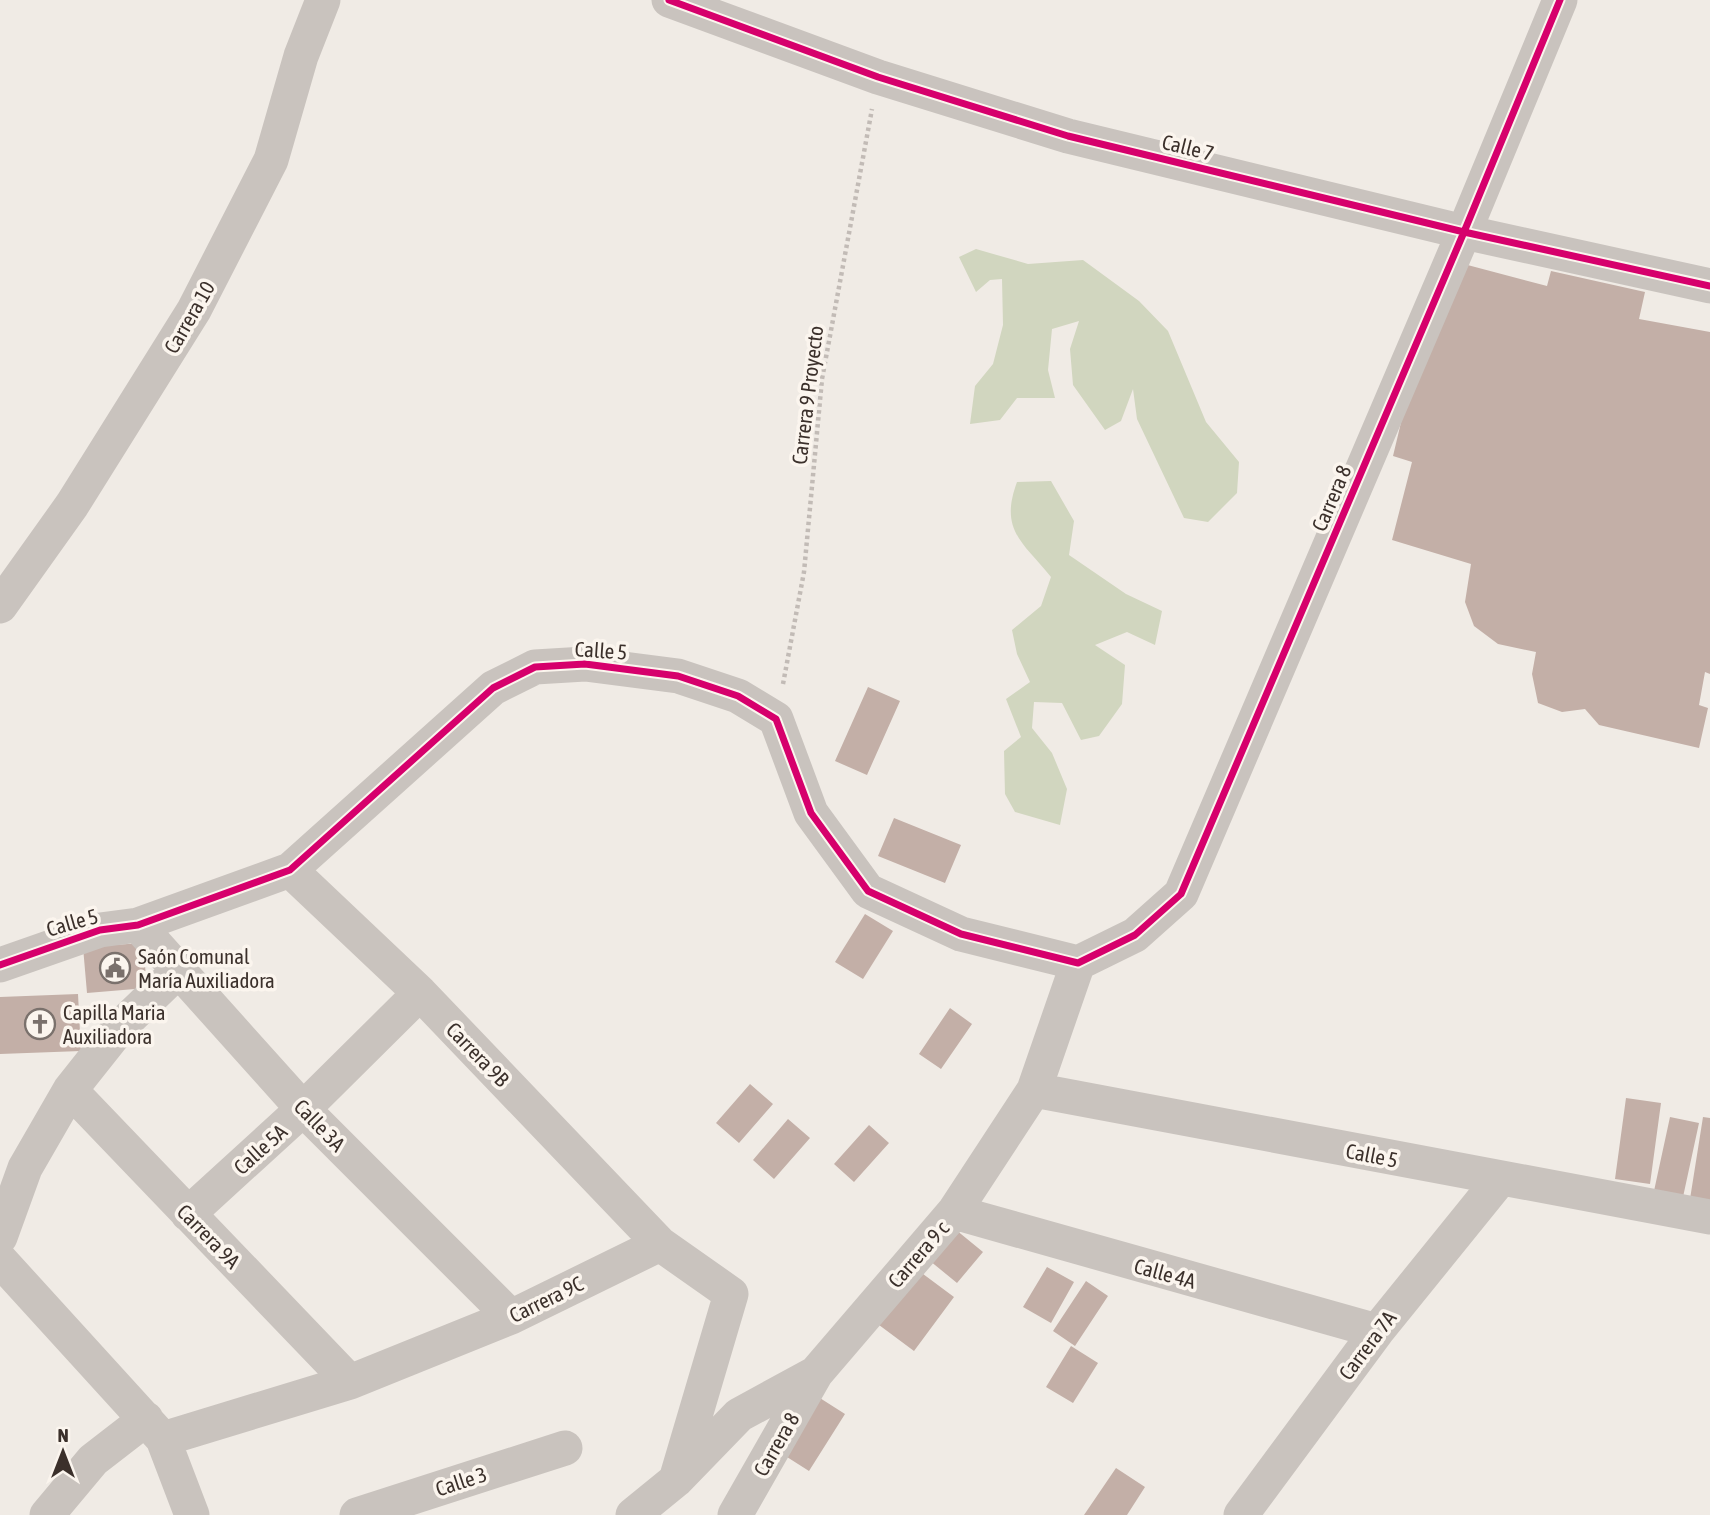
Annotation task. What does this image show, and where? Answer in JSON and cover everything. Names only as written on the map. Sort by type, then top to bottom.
[{"type":"street","name":"Carrera 10","points":[[0,606],[72,505],[194,310],[271,160],[301,56],[323,0]]},
{"type":"street","name":"Calle 7","points":[[669,0],[878,77],[1068,136],[1464,232],[1710,286]]},
{"type":"street","name":"Carrera 8","points":[[1077,963],[1135,935],[1181,894],[1464,232],[1560,0]]},
{"type":"street","name":"Calle 5","points":[[0,965],[100,930],[138,925],[290,870],[493,688],[535,667],[585,664],[678,676],[738,696],[776,719]]},
{"type":"street","points":[[776,719],[811,813],[868,891],[961,934],[1077,963]]},
{"type":"street","name":"Carrera 9B","points":[[290,870],[420,993],[660,1244]]},
{"type":"street","name":"Calle 3A","points":[[138,925],[303,1109],[511,1317]]},
{"type":"street","name":"Carrera 9 c","points":[[633,1515],[676,1480],[738,1415],[816,1373],[954,1212],[1034,1090],[1077,963]]},
{"type":"street","points":[[0,1237],[25,1168],[70,1090],[120,1027],[178,971]]},
{"type":"street","name":"Calle 5A","points":[[188,1214],[303,1109],[420,993]]},
{"type":"street","name":"Carrera 9A","points":[[70,1090],[350,1382]]},
{"type":"street","name":"Calle 5","points":[[1034,1090],[1710,1217]]},
{"type":"street","name":"Carrera 7A","points":[[1241,1515],[1377,1331],[1500,1179]]},
{"type":"street","name":"Calle 4A","points":[[954,1212],[1377,1331]]},
{"type":"street","points":[[660,1244],[732,1294],[676,1480]]},
{"type":"street","name":"Carrera 9C","points":[[47,1515],[93,1460],[154,1429],[350,1382],[511,1317],[660,1244]]},
{"type":"street","points":[[0,1260],[154,1429],[192,1515]]},
{"type":"street","name":"Carrera 8","points":[[735,1515],[816,1373]]},
{"type":"street","name":"Calle 3","points":[[358,1515],[565,1448]]},
{"type":"green space","points":[[976,249],[1028,264],[1083,260],[1139,301],[1168,331],[1206,422],[1239,462],[1237,493],[1208,522],[1184,518],[1137,419],[1133,389],[1121,421],[1105,430],[1073,385],[1070,349],[1079,321],[1052,329],[1048,370],[1055,398],[1017,398],[1000,420],[970,424],[975,386],[993,364],[1003,325],[1002,279],[990,280],[976,292],[959,257]]},
{"type":"green space","points":[[1051,481],[1074,521],[1069,555],[1126,594],[1162,611],[1155,645],[1127,632],[1095,645],[1125,665],[1122,704],[1099,736],[1081,740],[1062,703],[1034,702],[1032,728],[1052,753],[1067,789],[1060,825],[1015,812],[1005,794],[1004,751],[1021,737],[1006,699],[1030,682],[1017,654],[1012,630],[1041,606],[1051,577],[1017,535],[1012,524],[1012,499],[1017,482]]},
{"type":"building","points":[[1460,263],[1547,286],[1551,271],[1645,292],[1639,319],[1710,332],[1710,674],[1705,672],[1699,705],[1708,708],[1699,748],[1599,725],[1585,709],[1562,712],[1538,703],[1532,674],[1536,652],[1498,644],[1474,626],[1465,602],[1471,564],[1392,540],[1412,462],[1393,456],[1404,410]]},
{"type":"building","points":[[868,687],[900,701],[867,775],[835,761]]},
{"type":"building","points":[[894,818],[961,845],[945,883],[878,856]]},
{"type":"building","points":[[865,914],[893,931],[863,979],[835,962]]},
{"type":"building","name":"Saón Comunal María Auxiliadora","points":[[143,943],[147,988],[87,993],[83,947]]},
{"type":"building","name":"Capilla Maria Auxiliadora","points":[[78,994],[81,1051],[0,1054],[0,997]]},
{"type":"building","points":[[950,1008],[972,1024],[941,1069],[919,1054]]},
{"type":"building","points":[[750,1084],[773,1104],[739,1143],[716,1123]]},
{"type":"building","points":[[1626,1098],[1661,1103],[1650,1184],[1615,1179]]},
{"type":"building","points":[[1670,1117],[1699,1123],[1683,1197],[1654,1191]]},
{"type":"building","points":[[1703,1117],[1710,1118],[1710,1202],[1690,1199]]},
{"type":"building","points":[[788,1119],[810,1138],[774,1179],[753,1160]]},
{"type":"building","points":[[869,1125],[889,1143],[854,1182],[834,1164]]},
{"type":"building","points":[[950,1225],[983,1252],[957,1283],[924,1256]]},
{"type":"building","points":[[1047,1267],[1074,1282],[1051,1323],[1023,1307]]},
{"type":"building","points":[[915,1268],[954,1297],[914,1351],[875,1322]]},
{"type":"building","points":[[1086,1281],[1108,1296],[1075,1346],[1053,1331]]},
{"type":"building","points":[[1071,1346],[1098,1363],[1073,1403],[1046,1387]]},
{"type":"building","points":[[812,1393],[845,1414],[809,1471],[776,1450]]},
{"type":"building","points":[[1116,1468],[1145,1487],[1127,1515],[1084,1515]]},
{"type":"cycle path","points":[[669,0],[878,77],[1068,136],[1464,232],[1710,286]]},
{"type":"cycle path","points":[[0,965],[100,930],[138,925],[290,870],[493,688],[535,667],[585,664],[678,676],[738,696],[776,719],[811,813],[868,891],[961,934],[1078,963],[1135,935],[1181,894],[1464,232],[1560,0]]},
{"type":"place","name":"Saón Comunal María Auxiliadora","points":[[115,968]]},
{"type":"place","name":"Capilla Maria Auxiliadora","points":[[40,1024]]}]
